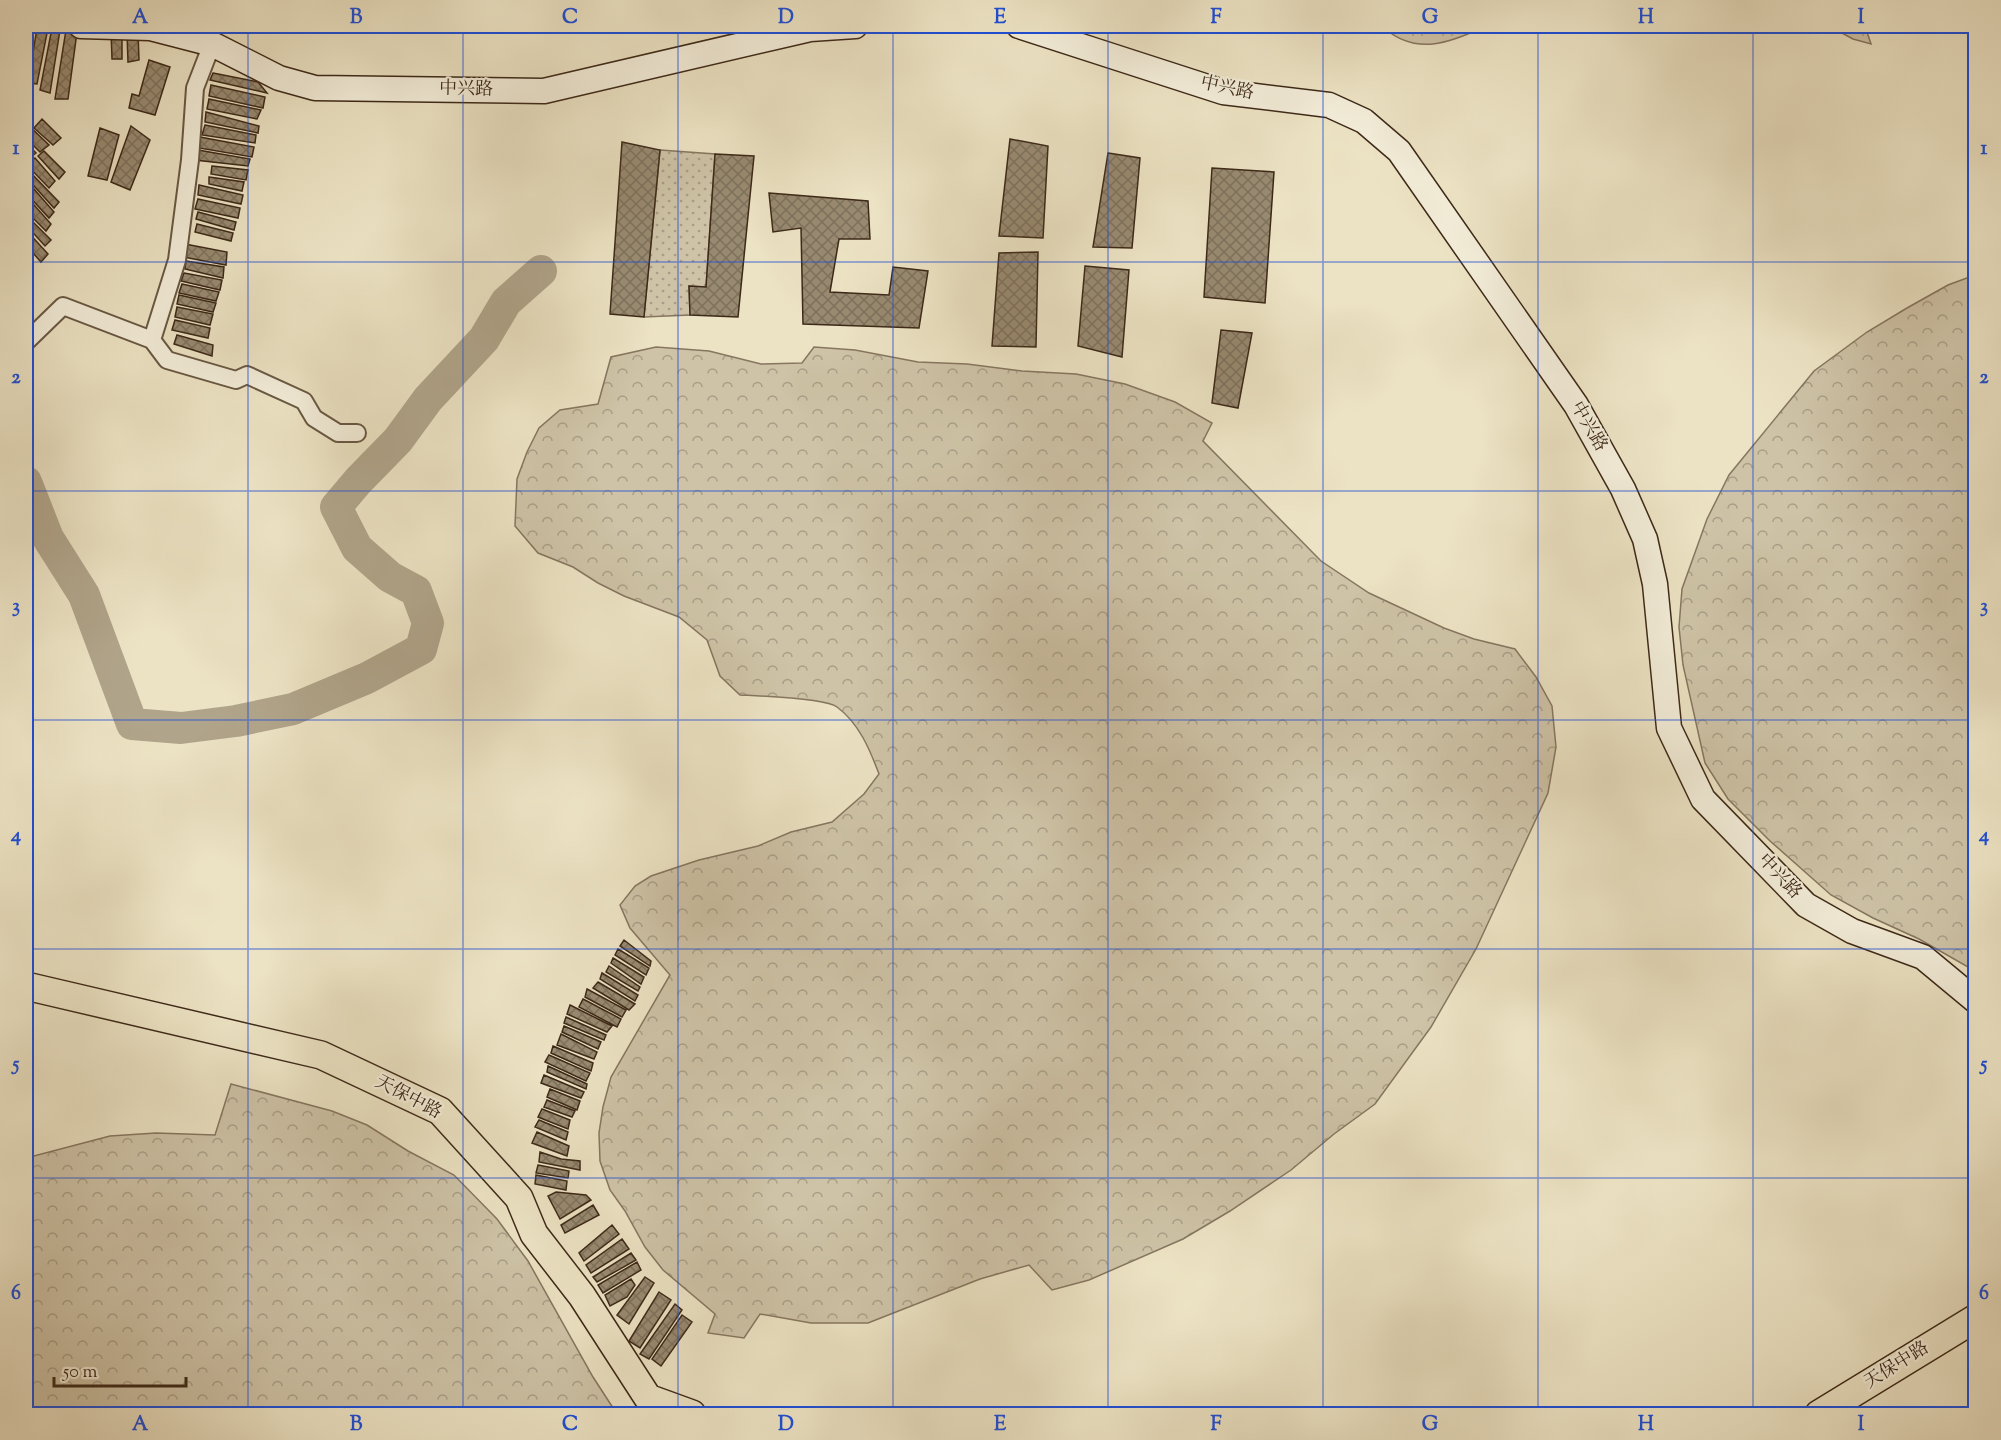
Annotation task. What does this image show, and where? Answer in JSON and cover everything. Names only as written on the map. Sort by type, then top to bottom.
[{"type":"main road","name":"中兴路","points":[[81,26],[150,28],[212,44],[279,78],[315,88],[544,91],[810,29],[855,26]]},
{"type":"main road","name":"中兴路","points":[[1019,26],[1223,92],[1329,105],[1364,122],[1399,150],[1576,405],[1623,489],[1644,539],[1655,584],[1670,728],[1703,798],[1806,905],[1852,931],[1923,957],[1976,1001]]},
{"type":"main road","name":"天保中路","points":[[26,986],[321,1055],[440,1111],[519,1198],[534,1234],[582,1296],[648,1398],[692,1414]]},
{"type":"main road","name":"天保中路","points":[[1819,1414],[1976,1318]]},
{"type":"street","points":[[152,340],[177,260],[190,160],[195,88],[212,44]]},
{"type":"street","points":[[26,342],[63,306],[152,340],[167,360],[236,380],[246,375],[304,401],[314,418],[338,432],[357,433]]},
{"type":"green space","points":[[1382,26],[1486,26],[1446,42],[1420,44],[1394,36]]},
{"type":"green space","points":[[1829,26],[1865,26],[1871,44],[1853,39]]},
{"type":"green space","points":[[660,150],[715,154],[706,287],[689,286],[690,315],[644,317]]},
{"type":"green space","points":[[1976,275],[1975,971],[1919,939],[1831,895],[1770,841],[1728,799],[1705,763],[1683,665],[1679,627],[1682,589],[1707,519],[1729,475],[1814,371],[1867,332],[1907,308],[1948,285]]},
{"type":"green space","points":[[656,347],[709,351],[761,364],[802,363],[814,347],[855,350],[918,362],[1076,374],[1125,384],[1175,402],[1212,423],[1203,441],[1321,561],[1369,593],[1444,628],[1474,639],[1515,649],[1536,677],[1552,706],[1556,747],[1548,793],[1476,949],[1431,1027],[1375,1104],[1291,1170],[1230,1211],[1183,1239],[1089,1280],[1052,1290],[1029,1265],[980,1279],[868,1323],[811,1323],[760,1314],[744,1338],[708,1333],[715,1314],[663,1270],[645,1247],[610,1190],[600,1161],[599,1133],[611,1077],[670,975],[630,928],[620,905],[635,886],[651,876],[699,860],[758,846],[791,832],[832,822],[864,794],[879,774],[868,746],[858,729],[837,707],[819,701],[740,695],[720,676],[707,640],[679,617],[624,596],[573,567],[538,553],[515,526],[517,479],[539,428],[560,410],[598,404],[611,357]]},
{"type":"green space","points":[[231,1084],[332,1111],[367,1125],[408,1151],[454,1175],[497,1219],[528,1261],[593,1377],[617,1414],[26,1414],[26,1158],[110,1136],[156,1133],[215,1135]]},
{"type":"building","points":[[37,28],[48,28],[37,84],[28,83]]},
{"type":"building","points":[[52,28],[60,30],[50,93],[40,90]]},
{"type":"building","points":[[66,30],[77,32],[68,99],[55,99]]},
{"type":"building","points":[[122,30],[122,59],[112,59],[111,31]]},
{"type":"building","points":[[127,33],[138,33],[139,60],[128,62]]},
{"type":"building","points":[[149,60],[170,67],[155,115],[129,108],[132,94],[139,96]]},
{"type":"building","points":[[213,73],[258,82],[267,93],[210,80]]},
{"type":"building","points":[[211,85],[265,97],[263,108],[209,96]]},
{"type":"building","points":[[209,99],[261,110],[257,119],[207,109]]},
{"type":"building","points":[[206,112],[259,126],[258,133],[205,122]]},
{"type":"building","points":[[42,119],[61,138],[53,145],[34,128]]},
{"type":"building","points":[[26,123],[49,145],[40,152],[26,138]]},
{"type":"building","points":[[205,125],[256,135],[255,143],[202,135]]},
{"type":"building","points":[[131,126],[150,140],[130,190],[111,182]]},
{"type":"building","points":[[100,128],[119,135],[107,180],[88,176]]},
{"type":"building","points":[[200,137],[254,147],[252,157],[199,148]]},
{"type":"building","points":[[1010,139],[1048,146],[1043,238],[999,236]]},
{"type":"building","points":[[622,142],[660,150],[644,317],[610,314]]},
{"type":"building","points":[[26,143],[36,153],[27,160],[26,158]]},
{"type":"building","points":[[198,150],[250,159],[248,166],[195,160]]},
{"type":"building","points":[[44,151],[65,172],[59,179],[38,156]]},
{"type":"building","points":[[1108,153],[1140,158],[1132,248],[1093,247]]},
{"type":"building","points":[[715,154],[754,156],[738,317],[690,315],[689,286],[706,287]]},
{"type":"building","points":[[35,158],[55,181],[49,188],[27,165]]},
{"type":"building","points":[[212,166],[248,170],[246,180],[211,174]]},
{"type":"building","points":[[1212,168],[1274,172],[1265,303],[1204,297]]},
{"type":"building","points":[[31,173],[59,202],[54,208],[26,177]]},
{"type":"building","points":[[209,177],[244,182],[242,191],[209,184]]},
{"type":"building","points":[[27,181],[54,212],[49,218],[26,193]]},
{"type":"building","points":[[199,185],[243,195],[241,204],[198,195]]},
{"type":"building","points":[[769,193],[868,201],[870,239],[839,239],[830,292],[889,295],[893,267],[928,271],[919,328],[803,324],[801,228],[773,232]]},
{"type":"building","points":[[26,196],[51,224],[46,231],[26,211]]},
{"type":"building","points":[[198,199],[240,208],[238,218],[195,209]]},
{"type":"building","points":[[198,212],[236,222],[234,230],[196,219]]},
{"type":"building","points":[[26,215],[51,240],[45,246],[26,225]]},
{"type":"building","points":[[197,224],[233,233],[231,241],[195,232]]},
{"type":"building","points":[[26,230],[48,254],[41,262],[26,245]]},
{"type":"building","points":[[185,244],[227,252],[226,265],[183,257]]},
{"type":"building","points":[[1038,252],[1036,347],[992,346],[999,253]]},
{"type":"building","points":[[186,261],[224,267],[223,278],[185,269]]},
{"type":"building","points":[[1085,266],[1129,270],[1122,357],[1078,346]]},
{"type":"building","points":[[184,273],[222,280],[220,290],[181,281]]},
{"type":"building","points":[[182,284],[219,292],[216,301],[179,293]]},
{"type":"building","points":[[179,295],[216,303],[213,312],[177,304]]},
{"type":"building","points":[[177,307],[213,314],[210,325],[175,317]]},
{"type":"building","points":[[175,320],[210,328],[208,338],[172,330]]},
{"type":"building","points":[[1221,330],[1252,333],[1238,408],[1212,403]]},
{"type":"building","points":[[177,335],[213,345],[212,356],[174,344]]},
{"type":"building","points":[[624,940],[651,961],[650,966],[620,946]]},
{"type":"building","points":[[618,949],[649,968],[646,975],[615,955]]},
{"type":"building","points":[[613,958],[644,977],[641,984],[611,963]]},
{"type":"building","points":[[609,966],[640,987],[638,991],[606,972]]},
{"type":"building","points":[[602,973],[638,995],[635,1001],[600,979]]},
{"type":"building","points":[[598,982],[635,1004],[629,1010],[593,988]]},
{"type":"building","points":[[587,989],[626,1010],[622,1017],[585,997]]},
{"type":"building","points":[[583,999],[621,1019],[617,1027],[579,1007]]},
{"type":"building","points":[[570,1005],[612,1026],[607,1032],[567,1014]]},
{"type":"building","points":[[566,1017],[606,1035],[604,1040],[564,1023]]},
{"type":"building","points":[[564,1026],[601,1042],[598,1049],[562,1032]]},
{"type":"building","points":[[561,1034],[597,1052],[594,1059],[557,1045]]},
{"type":"building","points":[[553,1046],[593,1063],[591,1071],[551,1053]]},
{"type":"building","points":[[549,1055],[590,1073],[586,1081],[545,1062]]},
{"type":"building","points":[[548,1066],[587,1084],[586,1089],[547,1072]]},
{"type":"building","points":[[544,1075],[584,1092],[581,1098],[541,1083]]},
{"type":"building","points":[[550,1089],[580,1101],[577,1110],[547,1097]]},
{"type":"building","points":[[547,1100],[575,1111],[572,1117],[544,1107]]},
{"type":"building","points":[[542,1109],[570,1120],[568,1129],[538,1117]]},
{"type":"building","points":[[539,1120],[568,1132],[566,1140],[535,1127]]},
{"type":"building","points":[[537,1132],[569,1146],[567,1156],[532,1143]]},
{"type":"building","points":[[540,1152],[561,1159],[580,1161],[580,1170],[539,1162]]},
{"type":"building","points":[[538,1165],[569,1171],[568,1178],[536,1173]]},
{"type":"building","points":[[536,1175],[567,1181],[566,1190],[535,1184]]},
{"type":"building","points":[[556,1192],[586,1195],[591,1200],[560,1219],[548,1196]]},
{"type":"building","points":[[593,1205],[599,1215],[565,1233],[561,1225]]},
{"type":"building","points":[[612,1225],[619,1234],[584,1261],[579,1253]]},
{"type":"building","points":[[622,1239],[629,1249],[591,1273],[586,1265]]},
{"type":"building","points":[[631,1253],[636,1260],[597,1282],[593,1277]]},
{"type":"building","points":[[637,1262],[641,1270],[603,1293],[598,1285]]},
{"type":"building","points":[[645,1277],[654,1283],[629,1324],[617,1315]]},
{"type":"building","points":[[631,1279],[635,1285],[627,1297],[610,1306],[605,1295]]},
{"type":"building","points":[[659,1292],[671,1300],[640,1348],[629,1341]]},
{"type":"building","points":[[675,1304],[682,1310],[649,1359],[640,1354]]},
{"type":"building","points":[[682,1315],[692,1322],[661,1366],[652,1359]]},
{"type":"waterway","points":[[26,482],[48,538],[84,595],[132,724],[181,728],[236,721],[293,709],[367,678],[421,649],[428,623],[416,591],[390,577],[357,548],[336,507],[398,440],[428,399],[484,339],[506,302],[541,271]]}]
